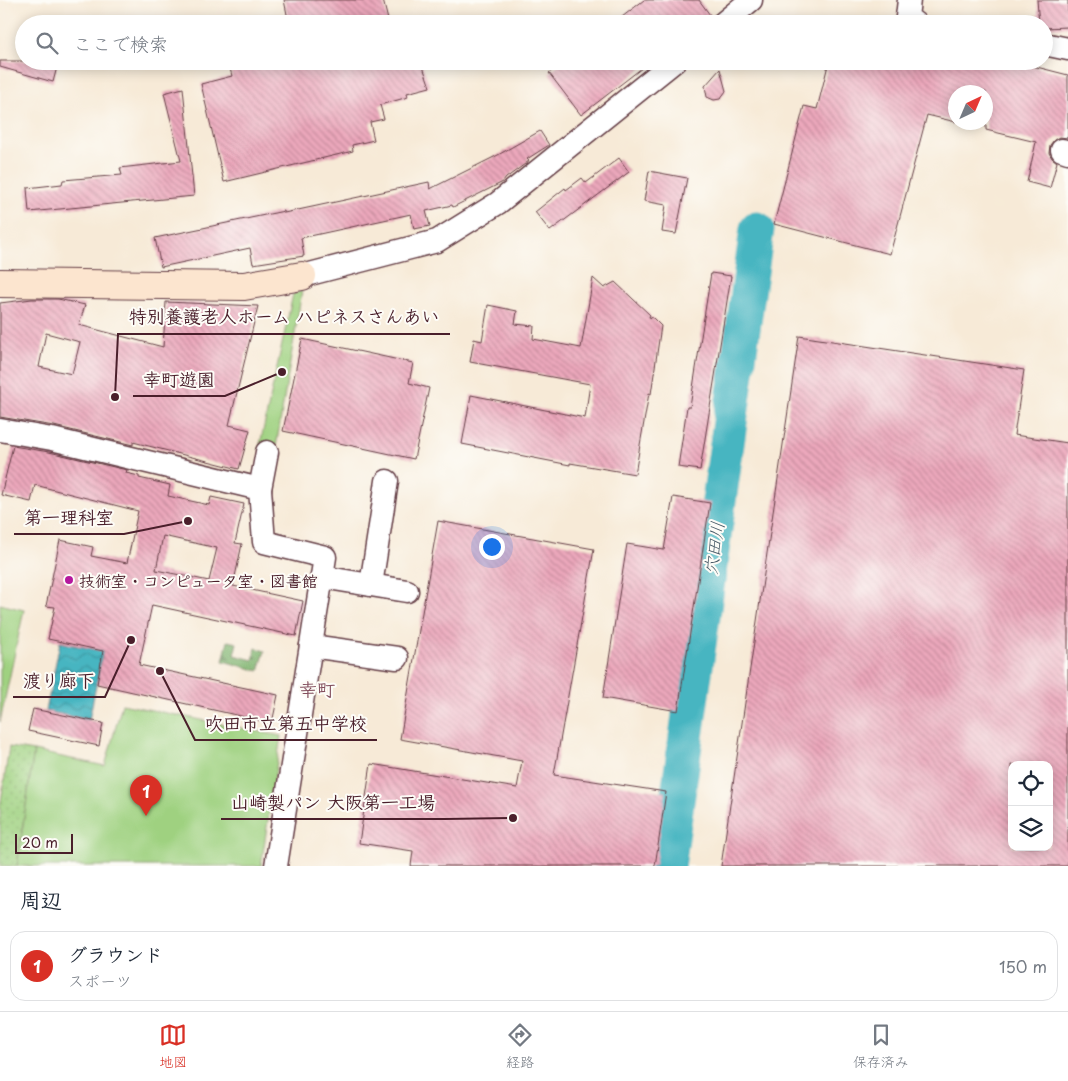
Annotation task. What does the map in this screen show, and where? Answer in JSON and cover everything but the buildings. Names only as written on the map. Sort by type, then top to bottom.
[{"type":"street","points":[[733,15],[751,0]]},
{"type":"street","points":[[907,15],[909,0]]},
{"type":"street","points":[[1053,46],[1068,50]]},
{"type":"street","points":[[0,282],[244,286],[302,276],[437,241],[498,203],[664,70]]},
{"type":"street","points":[[0,430],[52,439],[260,489]]},
{"type":"street","points":[[267,452],[260,489],[264,542],[325,557],[276,866]]},
{"type":"street","points":[[371,585],[387,481]]},
{"type":"street","points":[[322,577],[407,591]]},
{"type":"street","points":[[311,646],[397,658]]},
{"type":"green space","points":[[302,291],[275,453],[259,449],[293,294]]},
{"type":"green space","points":[[0,604],[24,610],[0,722]]},
{"type":"green space","points":[[228,641],[237,643],[234,655],[253,660],[256,648],[265,651],[259,671],[223,661]]},
{"type":"green space","points":[[122,704],[281,736],[261,866],[17,866],[34,751],[105,766]]},
{"type":"green space","points":[[9,747],[34,751],[17,866],[0,866],[0,808]]},
{"type":"water","points":[[60,642],[103,651],[89,720],[46,711]]},
{"type":"waterway","name":"穴田川","points":[[668,866],[757,229]]},
{"type":"place","name":"幸町遊園","points":[[282,372]]},
{"type":"place","name":"特別養護老人ホーム ハピネスさんあい","points":[[115,397]]},
{"type":"place","name":"第一理科室","points":[[188,521]]},
{"type":"place","name":"技術室・コンピュータ室・図書館","points":[[69,580]]},
{"type":"place","name":"渡り廊下","points":[[131,640]]},
{"type":"place","name":"吹田市立第五中学校","points":[[160,671]]},
{"type":"place","name":"グラウンド","points":[[146,816]]},
{"type":"place","name":"山崎製パン 大阪第一工場","points":[[513,818]]},
{"type":"district","name":"幸町","points":[[317,688]]}]
